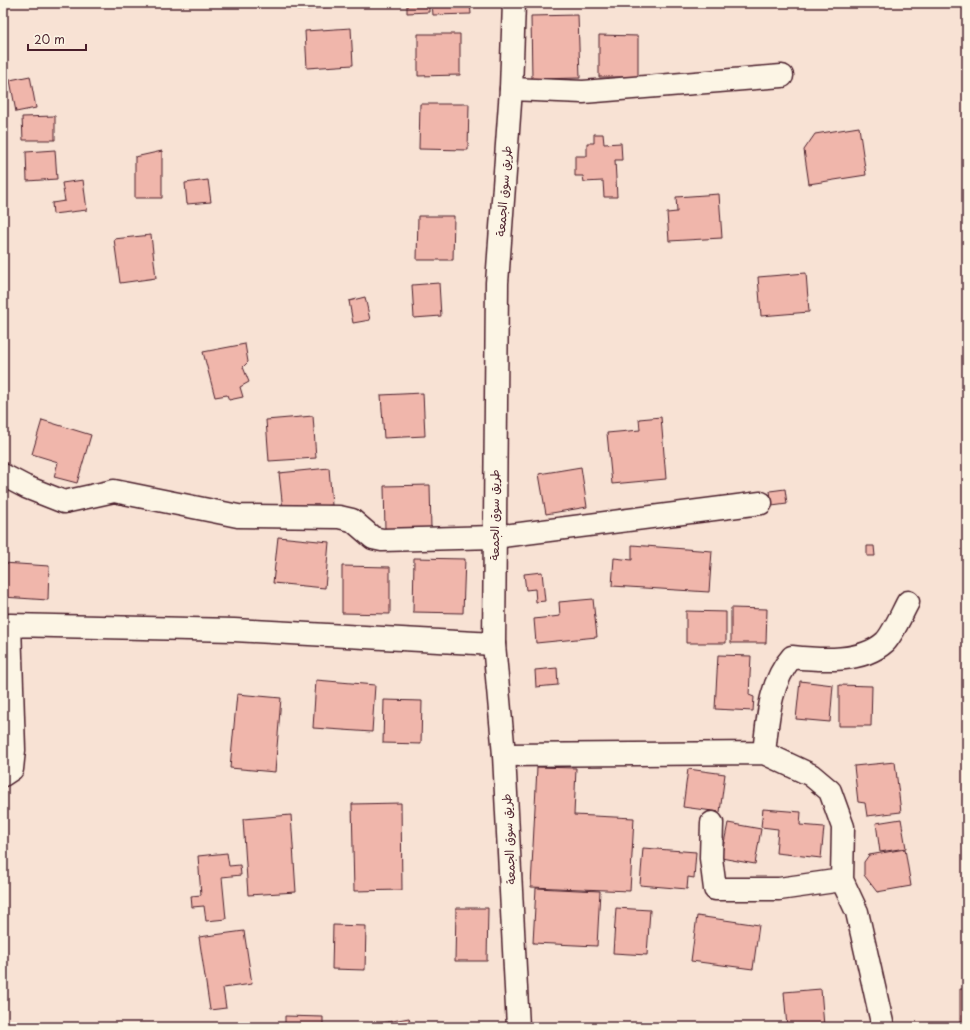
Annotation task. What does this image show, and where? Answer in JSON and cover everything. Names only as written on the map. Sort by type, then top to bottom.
[{"type":"street","name":"طريق سوق الجمعة","points":[[514,3],[511,89],[497,283],[494,644],[504,755],[518,1027]]},
{"type":"street","points":[[511,89],[583,92],[782,76]]},
{"type":"street","points":[[3,475],[26,487],[64,502],[114,491],[238,516],[339,517],[352,520],[373,538],[382,540],[495,537],[761,503]]},
{"type":"street","points":[[764,753],[770,706],[775,684],[783,667],[792,657],[832,658],[865,655],[886,642],[908,602]]},
{"type":"street","points":[[3,775],[12,769],[14,750],[10,625],[234,630],[494,644]]},
{"type":"street","points":[[504,755],[764,753],[811,775],[830,791],[843,827],[842,880],[857,912],[883,1027]]},
{"type":"street","points":[[712,823],[711,858],[715,889],[779,889],[842,880]]},
{"type":"building","points":[[296,3],[340,3],[340,6],[297,10]]},
{"type":"building","points":[[407,3],[429,3],[429,12],[407,13]]},
{"type":"building","points":[[432,3],[470,3],[471,14],[433,15]]},
{"type":"building","points":[[578,15],[580,78],[532,79],[531,16]]},
{"type":"building","points":[[351,28],[353,65],[307,68],[305,31]]},
{"type":"building","points":[[418,34],[460,34],[460,75],[418,76]]},
{"type":"building","points":[[599,35],[638,36],[638,77],[599,77]]},
{"type":"building","points":[[30,76],[36,108],[16,112],[10,80]]},
{"type":"building","points":[[420,104],[469,104],[468,150],[419,149]]},
{"type":"building","points":[[55,116],[55,140],[23,140],[22,117]]},
{"type":"building","points":[[859,127],[866,175],[809,184],[804,150],[815,134]]},
{"type":"building","points":[[594,134],[603,134],[604,144],[621,143],[622,160],[615,160],[617,197],[604,197],[603,181],[584,182],[583,176],[575,176],[575,156],[587,156],[587,143],[594,143]]},
{"type":"building","points":[[55,150],[57,179],[27,181],[26,152]]},
{"type":"building","points":[[162,151],[162,198],[135,198],[135,157]]},
{"type":"building","points":[[83,180],[87,210],[53,214],[52,203],[65,201],[62,183]]},
{"type":"building","points":[[208,180],[211,202],[187,204],[185,183]]},
{"type":"building","points":[[719,194],[722,238],[669,241],[667,213],[677,212],[676,197]]},
{"type":"building","points":[[418,216],[454,216],[453,260],[417,260]]},
{"type":"building","points":[[151,235],[156,278],[120,283],[114,239]]},
{"type":"building","points":[[806,273],[809,312],[761,316],[758,277]]},
{"type":"building","points":[[439,283],[441,316],[414,318],[412,285]]},
{"type":"building","points":[[365,297],[370,320],[353,323],[349,301]]},
{"type":"building","points":[[245,344],[248,362],[243,367],[249,382],[240,387],[243,397],[229,400],[227,395],[215,397],[203,352]]},
{"type":"building","points":[[423,393],[425,436],[384,438],[381,395]]},
{"type":"building","points":[[313,416],[316,458],[269,461],[266,420]]},
{"type":"building","points":[[661,417],[666,479],[612,484],[607,433],[640,430],[639,419]]},
{"type":"building","points":[[42,420],[91,435],[77,483],[54,477],[58,462],[32,454]]},
{"type":"building","points":[[581,467],[587,507],[546,514],[539,474]]},
{"type":"building","points":[[329,468],[332,505],[283,510],[279,473]]},
{"type":"building","points":[[430,485],[431,529],[385,529],[384,486]]},
{"type":"building","points":[[785,489],[787,504],[772,506],[770,491]]},
{"type":"building","points":[[278,537],[329,542],[325,588],[273,583]]},
{"type":"building","points":[[632,545],[712,551],[709,592],[612,586],[614,558],[632,560]]},
{"type":"building","points":[[867,546],[874,546],[875,556],[867,556]]},
{"type":"building","points":[[414,558],[465,559],[463,613],[413,612]]},
{"type":"building","points":[[3,563],[49,566],[48,600],[3,597]]},
{"type":"building","points":[[342,566],[390,567],[390,614],[342,613]]},
{"type":"building","points":[[542,572],[545,601],[536,602],[535,589],[526,590],[524,574]]},
{"type":"building","points":[[593,599],[597,637],[536,643],[534,619],[560,616],[559,602]]},
{"type":"building","points":[[731,608],[767,609],[766,643],[731,643]]},
{"type":"building","points":[[686,611],[726,612],[726,643],[686,643]]},
{"type":"building","points":[[718,655],[751,656],[749,695],[754,697],[753,711],[715,709]]},
{"type":"building","points":[[557,668],[558,685],[536,687],[535,670]]},
{"type":"building","points":[[316,680],[375,685],[372,732],[313,728]]},
{"type":"building","points":[[800,681],[833,685],[830,722],[796,719]]},
{"type":"building","points":[[839,685],[872,686],[871,726],[839,726]]},
{"type":"building","points":[[237,694],[281,698],[275,772],[230,768]]},
{"type":"building","points":[[384,700],[422,701],[421,744],[383,743]]},
{"type":"building","points":[[895,762],[901,812],[867,816],[865,803],[858,802],[854,766]]},
{"type":"building","points":[[537,767],[576,768],[574,815],[634,818],[630,891],[531,887]]},
{"type":"building","points":[[688,769],[725,774],[720,812],[683,807]]},
{"type":"building","points":[[401,803],[402,890],[354,891],[352,804]]},
{"type":"building","points":[[763,809],[801,812],[800,825],[824,827],[821,858],[776,853],[778,829],[761,827]]},
{"type":"building","points":[[291,815],[296,892],[248,895],[243,819]]},
{"type":"building","points":[[901,819],[906,848],[880,852],[876,823]]},
{"type":"building","points":[[728,823],[761,829],[755,864],[721,858]]},
{"type":"building","points":[[643,848],[696,852],[694,878],[688,877],[687,889],[640,885]]},
{"type":"building","points":[[905,849],[911,886],[877,892],[864,875],[864,862],[869,855]]},
{"type":"building","points":[[227,853],[229,866],[240,865],[241,875],[222,877],[226,919],[206,921],[204,906],[192,907],[191,896],[201,895],[198,856]]},
{"type":"building","points":[[536,888],[600,891],[597,946],[533,943]]},
{"type":"building","points":[[456,908],[488,908],[487,961],[455,961]]},
{"type":"building","points":[[616,908],[650,910],[647,955],[613,953]]},
{"type":"building","points":[[697,916],[759,925],[753,969],[691,961]]},
{"type":"building","points":[[333,925],[366,926],[365,970],[332,969]]},
{"type":"building","points":[[244,931],[252,984],[223,988],[226,1008],[210,1010],[199,937]]},
{"type":"building","points":[[821,989],[824,1026],[787,1027],[784,992]]},
{"type":"building","points":[[960,989],[967,989],[967,1024],[960,1024]]},
{"type":"building","points":[[285,1016],[323,1017],[323,1027],[285,1027]]},
{"type":"building","points":[[409,1018],[411,1027],[376,1027],[376,1024]]}]
